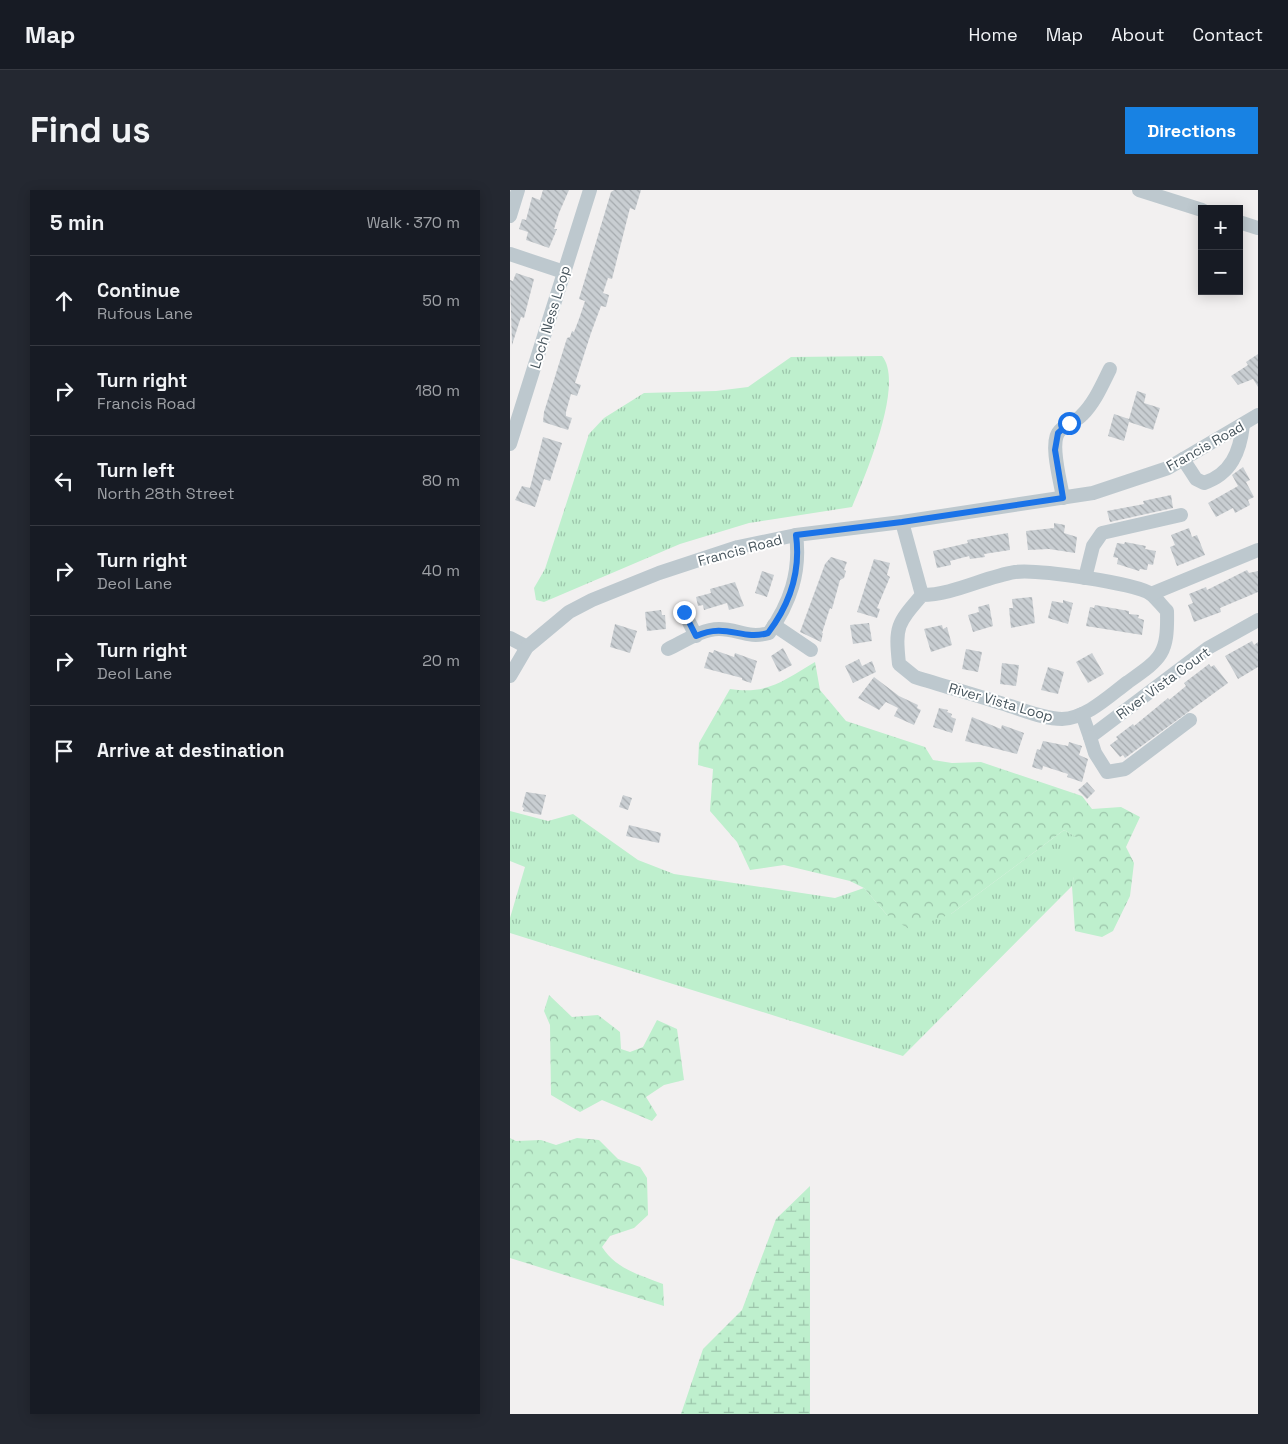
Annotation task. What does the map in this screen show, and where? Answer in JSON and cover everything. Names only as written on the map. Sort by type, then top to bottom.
[{"type":"street","points":[[510,216],[518,190]]},
{"type":"street","name":"Loch Ness Loop","points":[[510,444],[590,190]]},
{"type":"street","points":[[1139,190],[1198,209]]},
{"type":"street","points":[[1243,223],[1258,228]]},
{"type":"street","points":[[510,254],[564,272]]},
{"type":"street","points":[[1063,498],[1055,450],[1058,433],[1069,423],[1082,416],[1096,397],[1110,368]]},
{"type":"street","name":"Francis Road","points":[[510,676],[527,646],[569,612],[592,600],[659,573],[738,547],[796,535],[902,522],[1092,494],[1168,468],[1258,415]]},
{"type":"street","points":[[1183,459],[1196,479],[1204,483],[1218,478],[1233,462],[1242,437],[1243,425]]},
{"type":"street","points":[[1085,578],[1094,546],[1102,534],[1181,515]]},
{"type":"street","points":[[902,522],[922,595],[1016,572],[1042,572],[1085,578],[1139,589],[1151,594],[1258,550]]},
{"type":"street","points":[[668,649],[696,636],[718,629],[755,637],[771,629],[787,603],[796,578],[798,551],[796,535]]},
{"type":"street","name":"River Vista Loop","points":[[922,595],[901,618],[896,638],[899,664],[915,677],[1040,715],[1062,719],[1082,714],[1149,667],[1162,654],[1168,636],[1167,611],[1151,594]]},
{"type":"street","points":[[684,612],[696,636]]},
{"type":"street","name":"River Vista Court","points":[[1090,737],[1208,648],[1258,620]]},
{"type":"street","points":[[771,629],[811,650]]},
{"type":"street","points":[[510,638],[527,646]]},
{"type":"street","points":[[1082,714],[1095,753],[1107,772],[1125,769],[1190,720]]},
{"type":"green space","points":[[882,356],[888,369],[889,387],[886,407],[873,453],[852,507],[749,523],[680,544],[544,602],[536,600],[534,588],[545,569],[589,434],[604,418],[644,393],[716,391],[748,387],[791,357]]},
{"type":"green space","points":[[815,662],[820,690],[846,721],[925,747],[933,760],[952,763],[981,762],[1082,796],[1092,809],[1121,807],[1140,817],[1126,847],[1134,863],[1130,896],[1113,931],[1102,937],[1075,931],[1072,886],[1074,875],[1064,859],[1081,840],[1064,830],[951,914],[909,929],[887,915],[864,888],[850,881],[784,865],[750,870],[737,842],[710,811],[713,769],[698,765],[699,743],[730,689],[755,690],[765,688],[785,680]]},
{"type":"green space","points":[[510,811],[548,821],[573,814],[638,860],[674,874],[835,898],[864,888],[887,915],[951,914],[1064,830],[1082,840],[1072,886],[903,1056],[510,933],[510,918],[525,867],[510,861]]},
{"type":"green space","points":[[549,995],[572,1017],[598,1015],[620,1032],[621,1049],[630,1052],[643,1047],[657,1020],[677,1029],[684,1080],[664,1085],[646,1097],[657,1115],[652,1121],[602,1100],[580,1112],[551,1095],[550,1025],[544,1011]]},
{"type":"green space","points":[[510,1138],[516,1141],[541,1140],[556,1145],[577,1138],[599,1140],[618,1159],[640,1167],[647,1178],[648,1215],[634,1228],[610,1236],[602,1247],[621,1266],[663,1284],[664,1306],[510,1258]]},
{"type":"green space","points":[[810,1186],[810,1414],[681,1414],[703,1349],[742,1310],[776,1219]]},
{"type":"building","points":[[543,190],[569,190],[559,213],[554,229],[557,229],[549,248],[526,240],[528,232],[519,229],[522,219],[526,220],[532,197],[540,200]]},
{"type":"building","points":[[614,190],[641,190],[635,210],[630,208],[612,279],[608,278],[603,293],[609,295],[606,307],[601,306],[575,383],[581,385],[577,396],[571,394],[566,412],[566,416],[572,418],[568,430],[543,422],[544,412],[567,338],[570,337],[572,331],[574,332],[585,301],[579,299],[611,192]]},
{"type":"building","points":[[516,273],[534,279],[524,318],[521,317],[512,345],[510,280],[513,281]]},
{"type":"building","points":[[1258,354],[1258,387],[1253,379],[1238,385],[1231,376],[1248,365],[1246,362]]},
{"type":"building","points":[[1137,391],[1146,394],[1144,403],[1160,408],[1153,430],[1129,422],[1124,441],[1108,436],[1114,414],[1129,419]]},
{"type":"building","points":[[543,437],[562,443],[550,481],[544,479],[535,507],[515,500],[522,486],[530,488]]},
{"type":"building","points":[[1243,467],[1250,480],[1246,482],[1254,497],[1248,500],[1250,505],[1235,513],[1233,508],[1216,517],[1208,503],[1238,486],[1232,475]]},
{"type":"building","points":[[1171,495],[1173,508],[1110,522],[1107,511],[1144,504],[1143,501]]},
{"type":"building","points":[[1054,523],[1065,525],[1064,533],[1077,537],[1075,553],[1049,549],[1028,550],[1026,531],[1054,528]]},
{"type":"building","points":[[1189,528],[1192,537],[1197,535],[1205,555],[1177,566],[1170,547],[1175,545],[1171,535]]},
{"type":"building","points":[[1008,533],[1010,550],[984,554],[985,557],[970,559],[969,556],[950,561],[951,565],[937,568],[933,551],[968,543],[967,540]]},
{"type":"building","points":[[1125,542],[1146,546],[1145,549],[1156,551],[1153,565],[1148,564],[1147,570],[1140,569],[1139,571],[1117,564],[1118,558],[1113,557],[1117,543],[1124,544]]},
{"type":"building","points":[[831,557],[847,562],[844,570],[846,571],[844,578],[840,580],[832,609],[830,608],[821,642],[800,632],[825,564]]},
{"type":"building","points":[[874,559],[890,563],[887,575],[890,577],[877,608],[880,609],[877,618],[857,612]]},
{"type":"building","points":[[1247,570],[1249,573],[1258,571],[1258,592],[1220,608],[1221,612],[1194,622],[1188,605],[1193,603],[1189,594],[1206,587],[1207,590]]},
{"type":"building","points":[[762,571],[774,575],[767,597],[755,593]]},
{"type":"building","points":[[735,582],[744,606],[729,610],[727,603],[704,610],[703,605],[698,606],[696,597],[711,593],[710,589]]},
{"type":"building","points":[[1032,597],[1035,623],[1011,628],[1009,608],[1013,608],[1012,599]]},
{"type":"building","points":[[1063,600],[1073,603],[1068,624],[1048,618],[1052,601],[1063,603]]},
{"type":"building","points":[[989,604],[993,626],[973,632],[968,615],[979,612],[978,607]]},
{"type":"building","points":[[1095,605],[1129,611],[1129,614],[1139,615],[1138,618],[1144,620],[1142,635],[1086,626],[1090,607],[1094,608]]},
{"type":"building","points":[[661,610],[662,615],[665,615],[666,629],[647,631],[645,612]]},
{"type":"building","points":[[869,623],[872,641],[853,644],[850,625]]},
{"type":"building","points":[[615,624],[637,631],[630,653],[610,647]]},
{"type":"building","points":[[942,625],[943,629],[947,627],[952,645],[931,652],[924,629]]},
{"type":"building","points":[[1252,641],[1254,645],[1258,642],[1258,667],[1238,679],[1225,656]]},
{"type":"building","points":[[783,648],[792,665],[779,672],[771,656]]},
{"type":"building","points":[[966,649],[982,652],[978,672],[962,669]]},
{"type":"building","points":[[714,650],[734,657],[735,653],[757,661],[751,683],[742,680],[742,678],[704,668],[709,652],[713,653]]},
{"type":"building","points":[[1092,653],[1104,674],[1088,683],[1076,662]]},
{"type":"building","points":[[859,659],[862,666],[872,661],[876,672],[853,683],[845,666]]},
{"type":"building","points":[[1002,663],[1019,665],[1016,686],[1000,684]]},
{"type":"building","points":[[1209,664],[1211,667],[1214,665],[1228,683],[1125,758],[1123,755],[1120,757],[1110,745],[1118,739],[1116,737],[1133,724],[1134,726],[1168,698],[1169,700],[1186,686],[1184,683]]},
{"type":"building","points":[[1048,667],[1064,672],[1058,694],[1041,690]]},
{"type":"building","points":[[874,677],[899,696],[918,705],[917,708],[921,710],[914,725],[894,716],[898,708],[886,702],[879,710],[858,698]]},
{"type":"building","points":[[939,708],[948,710],[947,712],[952,714],[951,717],[956,719],[952,733],[933,727]]},
{"type":"building","points":[[972,717],[1001,729],[1002,725],[1024,733],[1017,754],[965,741]]},
{"type":"building","points":[[1043,741],[1068,746],[1069,742],[1082,746],[1079,755],[1088,759],[1082,782],[1067,777],[1068,774],[1043,766],[1042,770],[1032,767],[1037,749],[1040,750]]},
{"type":"building","points":[[1087,782],[1095,791],[1087,799],[1078,790]]},
{"type":"building","points":[[526,792],[546,795],[541,815],[523,811],[524,808],[522,807]]},
{"type":"building","points":[[623,795],[632,798],[628,810],[619,807]]},
{"type":"building","points":[[629,825],[661,833],[659,843],[626,836]]},
{"type":"route","points":[[684,612],[696,636],[708,630],[718,629],[755,637],[768,633],[787,603],[796,578],[798,551],[796,535],[902,522],[1063,498],[1055,450],[1058,433],[1069,423]]}]
